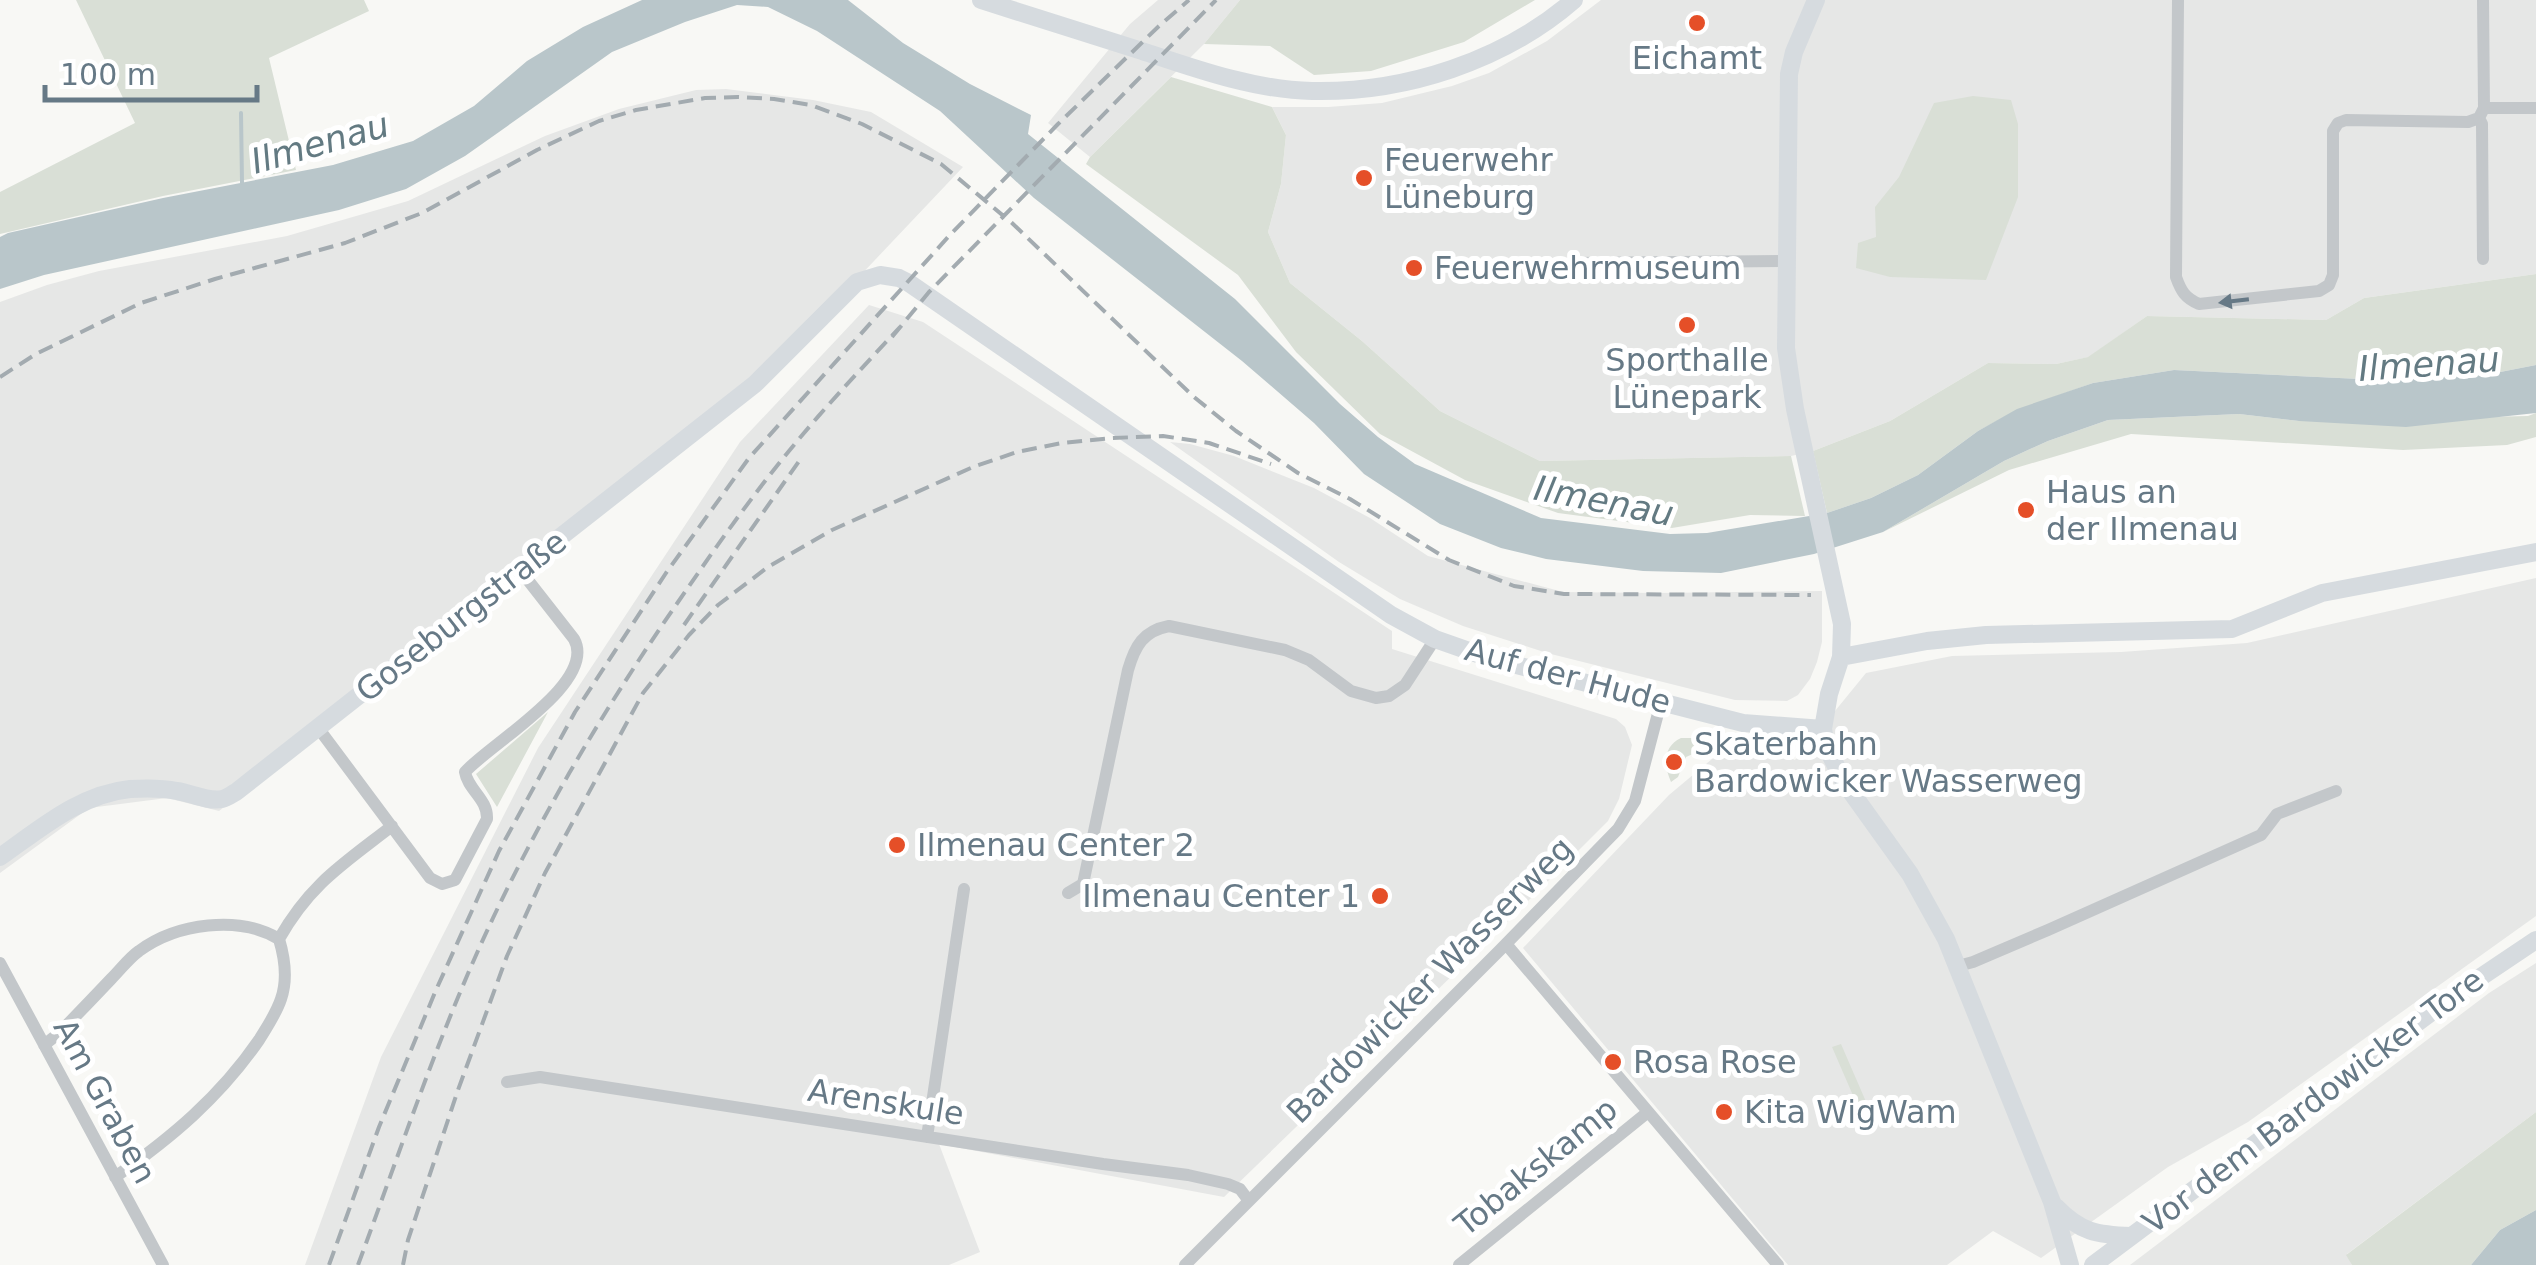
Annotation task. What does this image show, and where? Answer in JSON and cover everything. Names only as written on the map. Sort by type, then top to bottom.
[{"type":"street","points":[[981,0],[1223,76],[1310,91],[1378,87],[1422,78],[1476,59],[1527,34],[1574,0]]},
{"type":"street","points":[[1816,0],[1789,74],[1786,348],[1803,448],[1842,624],[1841,657],[1823,729],[1826,746],[1834,766],[1927,901],[1958,966],[2052,1202],[2070,1265]]},
{"type":"street","points":[[2178,0],[2176,276],[2187,299],[2198,304],[2319,291],[2329,285],[2333,274],[2333,131],[2338,123],[2468,122],[2482,113],[2536,108]]},
{"type":"street","points":[[2483,0],[2483,259]]},
{"type":"street","points":[[1572,264],[1786,261]]},
{"type":"street","name":"Goseburgstraße","points":[[0,857],[88,799],[127,789],[152,788],[222,799],[258,776],[755,384],[856,282],[880,275]]},
{"type":"street","name":"Auf der Hude","points":[[880,275],[910,284],[1391,614],[1435,639],[1489,658],[1743,723],[1823,729]]},
{"type":"street","points":[[1841,657],[1986,635],[2232,629],[2322,593],[2536,552]]},
{"type":"street","points":[[319,729],[430,878],[442,884],[455,880],[487,819],[487,810],[466,780],[465,772],[546,705],[558,692],[580,649],[520,570]]},
{"type":"street","points":[[1068,892],[1083,884],[1128,670],[1136,645],[1144,636],[1169,626],[1285,650],[1308,660],[1350,692],[1376,698],[1389,696],[1404,685],[1435,639]]},
{"type":"street","name":"Bardowicker Wasserweg","points":[[1185,1265],[1598,851],[1635,801],[1660,702]]},
{"type":"street","points":[[1958,966],[2260,835],[2277,814],[2336,791]]},
{"type":"street","points":[[279,939],[293,914],[322,880],[392,826]]},
{"type":"street","points":[[927,1137],[964,889]]},
{"type":"street","points":[[44,1045],[138,952],[161,938],[188,930],[242,925],[262,929],[279,939],[286,979],[281,1001],[249,1054],[183,1126],[115,1177]]},
{"type":"street","name":"Vor dem Bardowicker Tore","points":[[2093,1265],[2457,992],[2536,940]]},
{"type":"street","points":[[1506,944],[1778,1265]]},
{"type":"street","name":"Am Graben","points":[[0,963],[163,1265]]},
{"type":"street","name":"Arenskule","points":[[507,1082],[540,1077],[1188,1175],[1240,1189],[1249,1201]]},
{"type":"street","name":"Tobakskamp","points":[[1459,1265],[1648,1112]]},
{"type":"street","points":[[2052,1202],[2070,1222],[2089,1232],[2131,1236]]},
{"type":"shaded area","points":[[76,0],[364,0],[369,11],[269,58],[296,170],[0,234],[0,192],[135,123]]},
{"type":"shaded area","points":[[642,0],[848,0],[903,43],[1031,115],[1028,134],[1235,299],[1378,437],[1415,464],[1541,518],[1670,534],[1707,533],[1827,513],[1871,498],[1918,475],[1978,431],[2017,409],[2093,383],[2174,370],[2360,379],[2485,375],[2536,365],[2536,413],[2406,427],[2239,414],[2108,420],[2004,461],[1883,532],[1814,554],[1721,573],[1643,571],[1546,559],[1501,548],[1440,524],[1364,474],[1314,423],[1242,361],[1034,198],[940,111],[817,31],[768,7],[737,5],[612,52],[465,156],[406,189],[339,210],[44,275],[0,289],[0,237],[8,233],[333,165],[413,141],[474,106],[527,61],[583,27]]},
{"type":"shaded area","points":[[1158,0],[1240,0],[1204,44],[1090,157],[1048,123],[1130,24]]},
{"type":"shaded area","points":[[1240,0],[1535,0],[1464,42],[1371,71],[1314,75],[1270,46],[1204,44]]},
{"type":"shaded area","points":[[1601,0],[2536,0],[2536,274],[2364,298],[2326,320],[2147,316],[2089,357],[2056,364],[1988,363],[1890,421],[1791,456],[1540,461],[1440,411],[1290,283],[1268,232],[1281,184],[1286,135],[1272,107],[1382,103],[1452,86],[1489,73],[1547,41]]},
{"type":"shaded area","points":[[1171,77],[1272,107],[1286,135],[1281,184],[1268,232],[1290,283],[1440,411],[1540,461],[1791,456],[1805,516],[1750,515],[1672,528],[1558,513],[1465,480],[1380,434],[1296,352],[1238,275],[1086,164]]},
{"type":"shaded area","points":[[726,89],[871,112],[963,167],[732,411],[219,811],[167,798],[89,808],[0,873],[0,302],[99,271],[287,236],[408,201],[545,136],[619,109],[696,90]]},
{"type":"shaded area","points":[[1973,96],[2011,100],[2018,124],[2018,197],[1986,280],[1890,277],[1856,268],[1858,243],[1876,237],[1875,207],[1899,177],[1934,103]]},
{"type":"shaded area","points":[[2536,274],[2536,365],[2485,375],[2360,379],[2174,370],[2093,383],[2017,410],[1978,431],[1918,475],[1871,498],[1827,513],[1813,451],[1890,421],[1988,363],[2056,364],[2088,357],[2147,316],[2326,320],[2364,298]]},
{"type":"shaded area","points":[[869,305],[923,322],[1392,631],[1392,649],[1616,719],[1625,727],[1632,745],[1619,799],[1608,821],[1224,1197],[939,1144],[980,1252],[949,1265],[305,1265],[381,1057],[538,748],[740,442]]},
{"type":"shaded area","points":[[2536,413],[2536,437],[2507,445],[2403,450],[2131,434],[2009,470],[1883,532],[2004,461],[2108,420],[2239,414],[2299,421]]},
{"type":"shaded area","points":[[1170,442],[1234,456],[1314,488],[1428,556],[1563,592],[1822,591],[1822,642],[1817,662],[1798,695],[1787,701],[1735,700],[1547,653],[1463,626],[1400,599],[1339,562]]},
{"type":"shaded area","points":[[2536,578],[2536,916],[2248,1122],[2168,1167],[2041,1258],[1993,1231],[1947,1265],[1788,1265],[1523,948],[1669,795],[1712,759],[1740,746],[1795,760],[1866,673],[1952,656],[2121,652],[2247,643]]},
{"type":"shaded area","points":[[548,712],[497,807],[476,774]]},
{"type":"shaded area","name":"Skaterbahn Bardowicker Wasserweg","points":[[1681,738],[1698,738],[1702,750],[1686,757],[1678,777],[1671,782],[1666,757],[1670,746]]},
{"type":"shaded area","points":[[2536,963],[2536,1112],[2347,1254],[2352,1265],[2130,1265],[2489,993]]},
{"type":"shaded area","points":[[1841,1044],[1867,1104],[1858,1107],[1832,1047]]},
{"type":"shaded area","points":[[2536,1112],[2536,1210],[2500,1230],[2471,1265],[2352,1265],[2346,1255]]},
{"type":"shaded area","points":[[2536,1210],[2536,1265],[2471,1265],[2500,1230]]},
{"type":"waterway","name":"Ilmenau","points":[[241,113],[242,183]]},
{"type":"railway","points":[[329,1265],[379,1127],[499,851],[575,712],[666,573],[749,458],[949,236],[1058,124],[1189,0]]},
{"type":"railway","points":[[892,337],[929,292],[1216,0]]},
{"type":"railway","points":[[0,377],[36,354],[141,303],[345,243],[422,213],[599,121],[705,98],[774,99],[811,105],[862,124],[941,164],[1012,223],[1194,397],[1236,431],[1298,473],[1350,499],[1449,560],[1514,586],[1564,594],[1811,595]]},
{"type":"railway","points":[[358,1265],[474,960],[558,792],[632,670],[736,520],[802,435],[900,327]]},
{"type":"railway","points":[[403,1265],[458,1090],[507,956],[545,873],[643,693],[718,605],[768,567],[832,530],[973,467],[1017,452],[1062,443],[1163,436],[1209,443],[1271,464]]},
{"type":"railway","points":[[684,625],[802,457]]},
{"type":"place","name":"Eichamt","points":[[1697,23]]},
{"type":"place","name":"Feuerwehr Lüneburg","points":[[1364,178]]},
{"type":"place","name":"Feuerwehrmuseum","points":[[1414,268]]},
{"type":"place","name":"Sporthalle Lünepark","points":[[1687,325]]},
{"type":"place","name":"Haus an der Ilmenau","points":[[2026,510]]},
{"type":"place","name":"Skaterbahn Bardowicker Wasserweg","points":[[1674,762]]},
{"type":"place","name":"Ilmenau Center 2","points":[[897,845]]},
{"type":"place","name":"Ilmenau Center 1","points":[[1380,896]]},
{"type":"place","name":"Rosa Rose","points":[[1613,1062]]},
{"type":"place","name":"Kita WigWam","points":[[1724,1112]]}]
